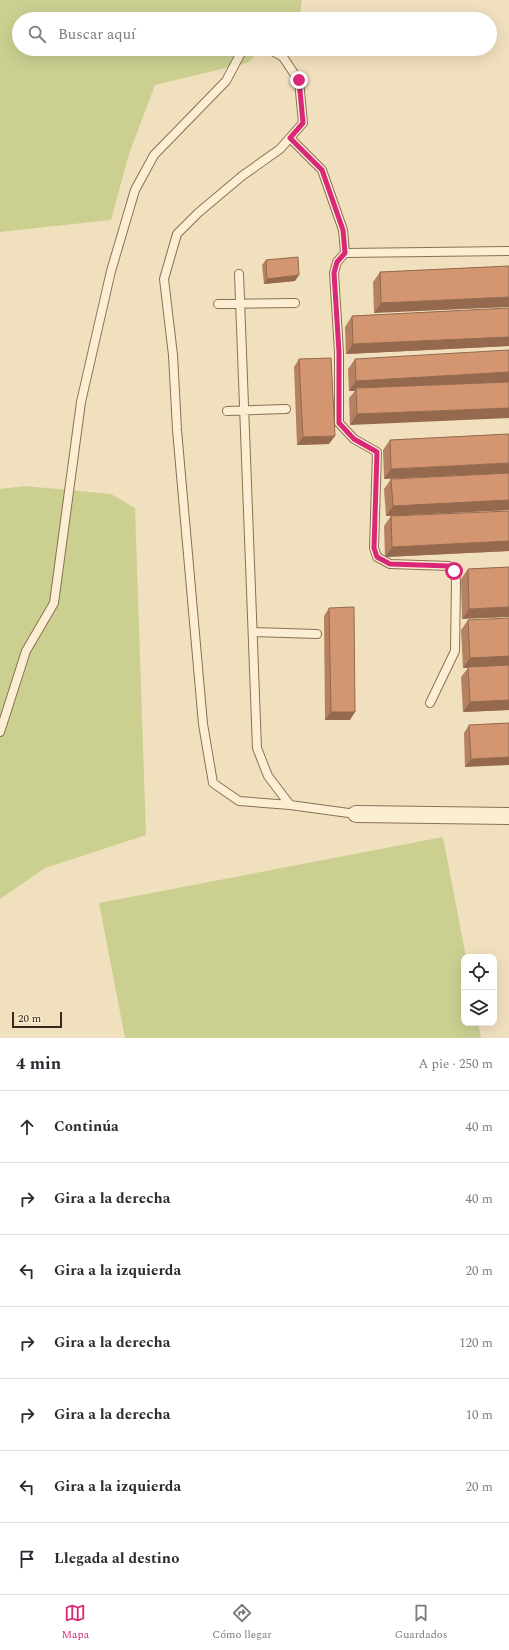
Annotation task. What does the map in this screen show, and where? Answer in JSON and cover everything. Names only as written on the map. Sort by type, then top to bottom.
[{"type":"street","points":[[356,814],[509,816]]},
{"type":"lane","points":[[0,732],[26,651],[54,603],[81,402],[105,294],[135,190],[154,155],[226,81],[239,56]]},
{"type":"lane","points":[[281,56],[299,80],[303,123],[280,149],[242,176],[198,213],[177,234],[164,279],[172,355],[177,430],[203,724],[213,783],[239,801],[290,805],[356,814]]},
{"type":"lane","points":[[290,138],[322,170],[343,230],[345,253],[337,262],[334,273],[339,352],[339,423],[354,439],[377,452],[374,548],[377,557],[390,564],[449,566],[454,571],[456,581],[455,651],[430,702]]},
{"type":"lane","points":[[345,253],[509,251]]},
{"type":"lane","points":[[239,274],[257,748],[268,776],[290,805]]},
{"type":"lane","points":[[218,304],[295,303]]},
{"type":"lane","points":[[227,411],[286,409]]},
{"type":"lane","points":[[253,632],[317,634]]},
{"type":"green space","points":[[0,0],[302,0],[300,12],[12,12],[12,56],[254,56],[247,63],[155,85],[129,154],[111,220],[0,232]]},
{"type":"green space","points":[[25,486],[111,494],[135,508],[146,835],[45,868],[0,899],[0,489]]},
{"type":"green space","points":[[443,837],[465,954],[461,954],[461,1026],[479,1026],[481,1038],[125,1038],[99,903]]},
{"type":"building","points":[[298,257],[299,275],[267,279],[266,260]]},
{"type":"building","points":[[509,266],[509,297],[381,303],[380,272]]},
{"type":"building","points":[[509,308],[509,337],[353,344],[352,316]]},
{"type":"building","points":[[509,350],[509,372],[356,381],[355,359]]},
{"type":"building","points":[[331,358],[335,436],[303,437],[299,359]]},
{"type":"building","points":[[509,382],[509,408],[357,414],[356,388]]},
{"type":"building","points":[[509,434],[509,463],[391,469],[390,440]]},
{"type":"building","points":[[509,473],[509,500],[393,506],[391,479]]},
{"type":"building","points":[[509,511],[509,541],[392,547],[391,516]]},
{"type":"building","points":[[509,567],[509,607],[469,609],[468,569]]},
{"type":"building","points":[[354,607],[355,712],[331,712],[329,608]]},
{"type":"building","points":[[509,618],[509,656],[470,658],[468,620]]},
{"type":"building","points":[[509,665],[509,700],[470,702],[468,667]]},
{"type":"building","points":[[509,723],[509,757],[471,759],[469,725]]},
{"type":"route","points":[[299,80],[303,123],[290,138],[322,170],[343,230],[345,253],[337,262],[334,273],[339,352],[339,423],[354,439],[377,452],[374,548],[377,557],[390,564],[449,566],[454,571]]}]
